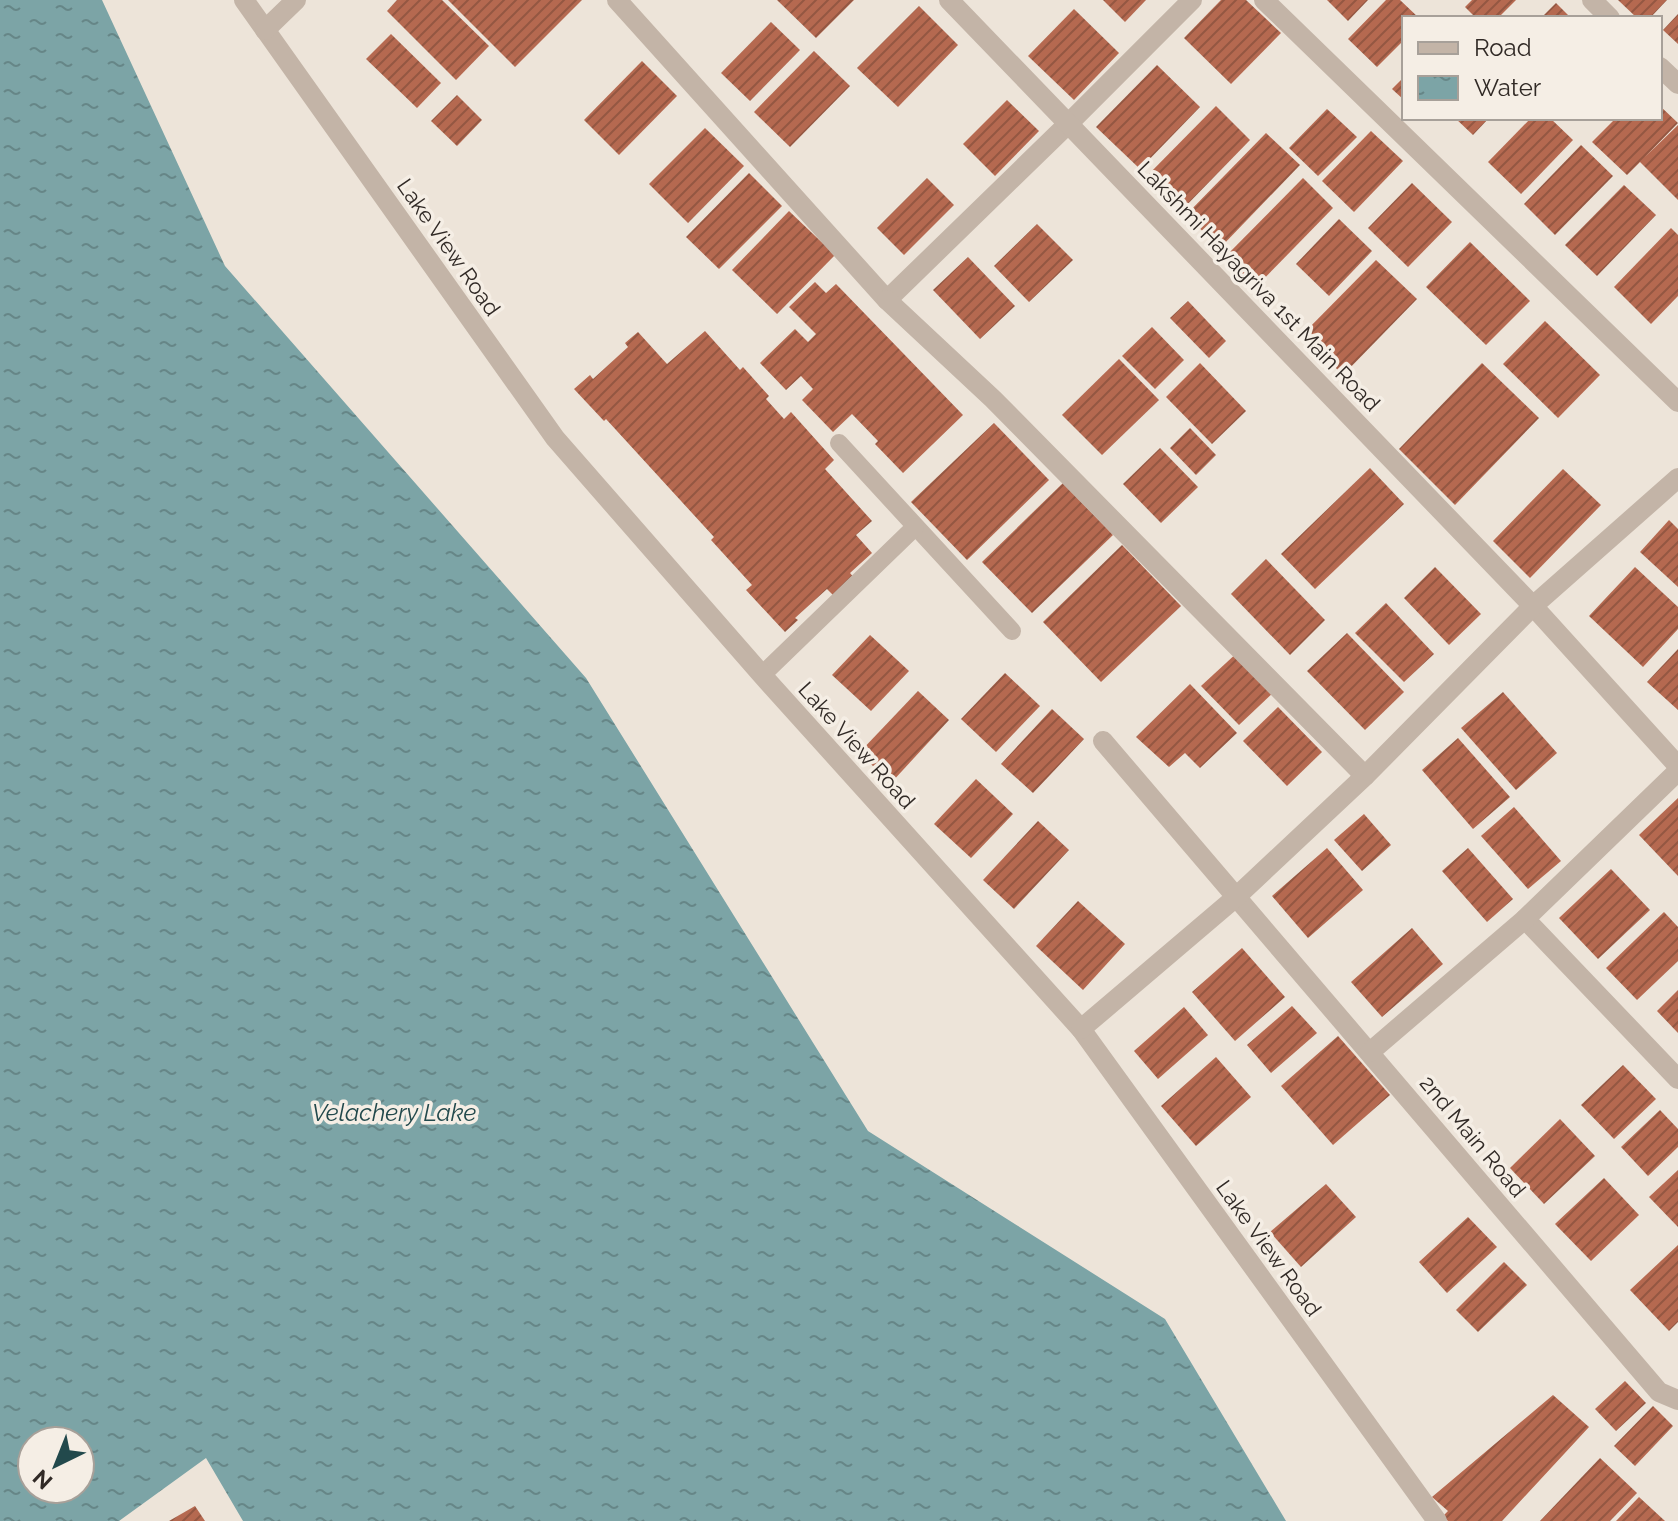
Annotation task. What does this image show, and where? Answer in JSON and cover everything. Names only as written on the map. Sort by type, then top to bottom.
[{"type":"street","name":"Lake View Road","points":[[244,0],[555,438],[762,675],[1081,1029],[1437,1521]]},
{"type":"street","points":[[265,30],[296,0]]},
{"type":"street","points":[[617,0],[887,300],[993,399],[1365,776]]},
{"type":"street","name":"Lakshmi Hayagriva 1st Main Road","points":[[949,0],[1533,606],[1678,768]]},
{"type":"street","points":[[887,300],[1192,0]]},
{"type":"street","points":[[1264,0],[1678,402]]},
{"type":"street","points":[[1592,0],[1608,16]]},
{"type":"street","points":[[1662,69],[1678,84]]},
{"type":"street","points":[[1081,1029],[1235,898],[1365,776],[1533,606],[1678,478]]},
{"type":"street","name":"2nd Main Road","points":[[1103,741],[1659,1392],[1678,1400]]},
{"type":"street","points":[[1370,1052],[1525,919],[1678,768]]},
{"type":"street","points":[[1525,919],[1678,1079]]},
{"type":"lane","points":[[839,443],[1012,631]]},
{"type":"lane","points":[[762,675],[915,527]]},
{"type":"water","name":"Velachery Lake","points":[[0,0],[102,0],[225,266],[586,678],[868,1131],[1165,1319],[1286,1521],[243,1521],[206,1458],[119,1521],[0,1521]]},
{"type":"building","points":[[397,0],[442,0],[489,46],[456,80],[387,11]]},
{"type":"building","points":[[448,0],[582,0],[515,67]]},
{"type":"building","points":[[777,0],[854,0],[816,38]]},
{"type":"building","points":[[1103,0],[1146,0],[1125,22]]},
{"type":"building","points":[[1221,0],[1246,0],[1281,33],[1231,84],[1184,38]]},
{"type":"building","points":[[1327,0],[1368,0],[1348,21]]},
{"type":"building","points":[[1386,0],[1400,0],[1417,16],[1402,16],[1402,42],[1377,67],[1348,39]]},
{"type":"building","points":[[1472,0],[1516,0],[1500,16],[1474,16],[1465,7]]},
{"type":"building","points":[[1618,0],[1667,0],[1652,16],[1635,16]]},
{"type":"building","points":[[1556,3],[1569,16],[1543,16]]},
{"type":"building","points":[[919,6],[958,45],[898,107],[857,68]]},
{"type":"building","points":[[1074,9],[1119,53],[1074,100],[1028,56]]},
{"type":"building","points":[[1678,14],[1678,44],[1663,30]]},
{"type":"building","points":[[771,22],[800,50],[750,101],[721,73]]},
{"type":"building","points":[[391,34],[441,83],[417,108],[366,59]]},
{"type":"building","points":[[814,51],[850,86],[790,147],[754,112]]},
{"type":"building","points":[[642,61],[677,96],[619,155],[584,120]]},
{"type":"building","points":[[1157,65],[1200,107],[1140,169],[1096,127]]},
{"type":"building","points":[[1402,79],[1402,98],[1392,89]]},
{"type":"building","points":[[457,95],[482,120],[457,146],[431,121]]},
{"type":"building","points":[[1007,100],[1039,131],[995,176],[963,144]]},
{"type":"building","points":[[1216,106],[1250,140],[1179,213],[1144,179]]},
{"type":"building","points":[[1662,108],[1678,123],[1645,157],[1678,125],[1678,200],[1640,162],[1627,175],[1592,142],[1614,120],[1662,120]]},
{"type":"building","points":[[1327,109],[1357,137],[1318,176],[1289,148]]},
{"type":"building","points":[[1457,120],[1487,120],[1473,135]]},
{"type":"building","points":[[1529,120],[1552,120],[1573,140],[1521,194],[1488,162]]},
{"type":"building","points":[[705,128],[744,166],[688,223],[649,184]]},
{"type":"building","points":[[1371,131],[1403,161],[1354,212],[1322,181]]},
{"type":"building","points":[[1266,133],[1300,165],[1220,248],[1186,215]]},
{"type":"building","points":[[1581,145],[1613,176],[1555,235],[1524,204]]},
{"type":"building","points":[[749,173],[782,206],[719,269],[686,237]]},
{"type":"building","points":[[927,178],[954,205],[904,255],[877,228]]},
{"type":"building","points":[[1303,178],[1333,208],[1254,289],[1223,259]]},
{"type":"building","points":[[1412,183],[1452,222],[1408,267],[1368,228]]},
{"type":"building","points":[[1624,185],[1656,215],[1597,276],[1565,245]]},
{"type":"building","points":[[789,211],[835,255],[777,314],[732,270]]},
{"type":"building","points":[[1339,219],[1372,251],[1329,296],[1296,264]]},
{"type":"building","points":[[1037,224],[1073,260],[1029,302],[994,266]]},
{"type":"building","points":[[1671,228],[1678,235],[1678,296],[1651,324],[1614,287]]},
{"type":"building","points":[[1470,242],[1530,301],[1486,345],[1426,287]]},
{"type":"building","points":[[968,257],[1015,306],[980,339],[933,290]]},
{"type":"building","points":[[1376,260],[1417,299],[1343,375],[1302,335]]},
{"type":"building","points":[[815,282],[826,293],[836,284],[963,415],[903,473],[852,414],[833,432],[802,400],[813,389],[801,376],[786,390],[760,363],[795,329],[808,342],[816,334],[789,307]]},
{"type":"building","points":[[1188,301],[1226,341],[1209,358],[1170,318]]},
{"type":"building","points":[[1545,321],[1600,375],[1558,418],[1503,364]]},
{"type":"building","points":[[1152,327],[1184,360],[1155,389],[1122,356]]},
{"type":"building","points":[[705,331],[740,370],[743,367],[769,396],[766,399],[784,419],[791,412],[834,460],[825,469],[872,521],[856,535],[872,553],[850,573],[856,580],[836,598],[827,589],[795,618],[798,620],[785,632],[746,590],[752,585],[711,540],[714,537],[606,419],[604,421],[574,389],[590,375],[593,379],[628,347],[625,343],[638,332],[667,364]]},
{"type":"building","points":[[1119,359],[1159,400],[1102,455],[1062,415]]},
{"type":"building","points":[[1200,363],[1246,411],[1212,444],[1166,397]]},
{"type":"building","points":[[1482,363],[1539,418],[1455,505],[1399,449]]},
{"type":"building","points":[[994,423],[1049,480],[967,560],[911,502]]},
{"type":"building","points":[[1190,428],[1216,455],[1196,475],[1170,448]]},
{"type":"building","points":[[1160,448],[1198,487],[1161,523],[1123,484]]},
{"type":"building","points":[[1370,468],[1404,504],[1315,589],[1281,554]]},
{"type":"building","points":[[1563,469],[1601,505],[1530,578],[1493,541]]},
{"type":"building","points":[[1063,483],[1113,535],[1032,613],[982,562]]},
{"type":"building","points":[[1669,520],[1678,529],[1678,587],[1640,552]]},
{"type":"building","points":[[1122,545],[1181,606],[1101,682],[1043,622]]},
{"type":"building","points":[[1266,559],[1325,620],[1290,655],[1231,594]]},
{"type":"building","points":[[1435,567],[1481,614],[1449,645],[1404,598]]},
{"type":"building","points":[[1635,567],[1678,607],[1678,629],[1643,667],[1589,616]]},
{"type":"building","points":[[1386,603],[1434,654],[1404,682],[1355,633]]},
{"type":"building","points":[[1347,633],[1404,692],[1365,730],[1307,671]]},
{"type":"building","points":[[870,635],[909,671],[871,711],[832,675]]},
{"type":"building","points":[[1678,649],[1678,710],[1647,682]]},
{"type":"building","points":[[1239,651],[1276,690],[1239,725],[1201,686]]},
{"type":"building","points":[[1005,673],[1040,706],[996,752],[961,719]]},
{"type":"building","points":[[1190,684],[1237,733],[1200,768],[1185,753],[1169,767],[1136,737]]},
{"type":"building","points":[[918,691],[949,720],[891,783],[859,753]]},
{"type":"building","points":[[1503,692],[1557,753],[1516,790],[1461,728]]},
{"type":"building","points":[[1278,707],[1322,752],[1287,786],[1243,741]]},
{"type":"building","points":[[1052,709],[1084,739],[1033,793],[1001,764]]},
{"type":"building","points":[[1458,738],[1510,797],[1473,829],[1422,770]]},
{"type":"building","points":[[976,779],[1013,814],[971,858],[934,824]]},
{"type":"building","points":[[1678,798],[1678,876],[1639,835]]},
{"type":"building","points":[[1514,807],[1561,861],[1528,889],[1481,836]]},
{"type":"building","points":[[1364,814],[1391,845],[1362,871],[1334,840]]},
{"type":"building","points":[[1038,821],[1069,850],[1014,909],[983,880]]},
{"type":"building","points":[[1327,848],[1363,890],[1308,938],[1272,896]]},
{"type":"building","points":[[1468,848],[1513,899],[1487,922],[1442,871]]},
{"type":"building","points":[[1611,869],[1650,910],[1598,959],[1559,918]]},
{"type":"building","points":[[1078,901],[1125,944],[1083,990],[1036,946]]},
{"type":"building","points":[[1664,912],[1678,927],[1678,961],[1637,1000],[1606,968]]},
{"type":"building","points":[[1412,928],[1443,964],[1382,1017],[1351,982]]},
{"type":"building","points":[[1242,948],[1285,997],[1235,1041],[1192,992]]},
{"type":"building","points":[[1678,990],[1678,1033],[1657,1011]]},
{"type":"building","points":[[1292,1006],[1317,1033],[1271,1073],[1247,1045]]},
{"type":"building","points":[[1184,1007],[1208,1035],[1158,1079],[1134,1051]]},
{"type":"building","points":[[1338,1036],[1390,1095],[1333,1145],[1281,1086]]},
{"type":"building","points":[[1216,1057],[1251,1097],[1196,1146],[1161,1106]]},
{"type":"building","points":[[1623,1065],[1656,1099],[1614,1139],[1581,1105]]},
{"type":"building","points":[[1660,1110],[1678,1129],[1678,1147],[1648,1176],[1621,1147]]},
{"type":"building","points":[[1560,1119],[1595,1156],[1544,1204],[1510,1168]]},
{"type":"building","points":[[1678,1170],[1678,1227],[1649,1197]]},
{"type":"building","points":[[1604,1178],[1639,1215],[1591,1261],[1555,1224]]},
{"type":"building","points":[[1326,1184],[1356,1217],[1301,1267],[1270,1232]]},
{"type":"building","points":[[1468,1217],[1497,1247],[1447,1293],[1419,1262]]},
{"type":"building","points":[[1678,1245],[1678,1322],[1669,1331],[1630,1290]]},
{"type":"building","points":[[1504,1262],[1527,1285],[1478,1332],[1456,1310]]},
{"type":"building","points":[[1625,1381],[1646,1403],[1616,1431],[1595,1409]]},
{"type":"building","points":[[1553,1395],[1589,1427],[1502,1521],[1448,1521],[1443,1516],[1448,1511],[1432,1497]]},
{"type":"building","points":[[1653,1406],[1673,1426],[1635,1466],[1614,1446]]},
{"type":"building","points":[[1600,1458],[1637,1493],[1610,1521],[1540,1521]]},
{"type":"building","points":[[1639,1497],[1665,1521],[1616,1521]]},
{"type":"building","points":[[195,1506],[205,1521],[169,1521]]}]
